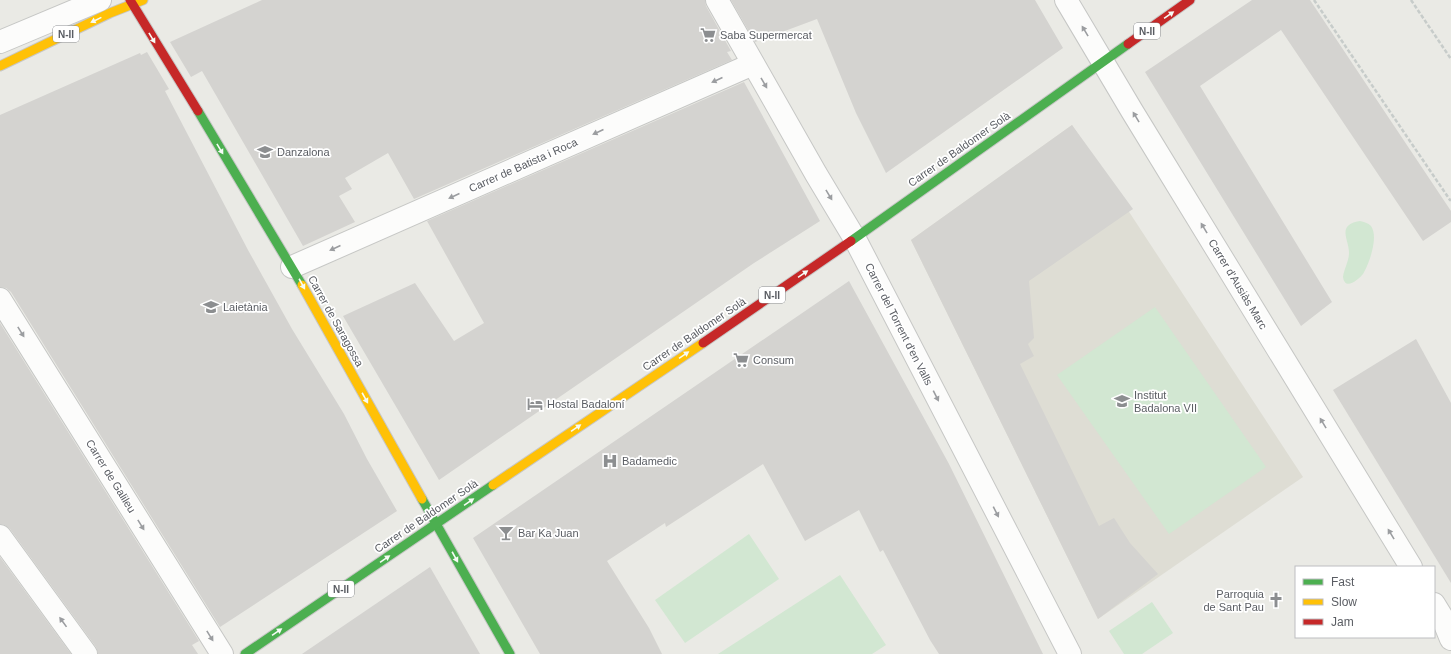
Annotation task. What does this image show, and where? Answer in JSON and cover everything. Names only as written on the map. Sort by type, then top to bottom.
[{"type":"main road","name":"N-II","points":[[0,66],[131,2],[143,0]]},
{"type":"main road","name":"Carrer de Baldomer Solà","points":[[245,654],[855,239],[1190,0]]},
{"type":"main road","name":"Carrer de Saragossa","points":[[131,2],[292,267],[510,654]]},
{"type":"street","points":[[0,42],[100,0]]},
{"type":"street","name":"Carrer del Torrent d'en Valls","points":[[717,0],[816,174],[855,239],[1070,654]]},
{"type":"street","name":"Carrer d'Ausiàs Marc","points":[[1066,0],[1411,566]]},
{"type":"street","name":"Carrer de Batista i Roca","points":[[292,267],[753,64]]},
{"type":"street","name":"Carrer de Galileu","points":[[0,299],[222,654]]},
{"type":"street","points":[[0,536],[86,654]]},
{"type":"street","points":[[1435,606],[1451,639]]},
{"type":"path","points":[[1314,0],[1451,200]]},
{"type":"path","points":[[1411,0],[1451,59]]},
{"type":"shaded area","name":"Institut Badalona VII","points":[[1072,125],[1303,477],[1098,619],[911,240]]},
{"type":"green space","points":[[1360,221],[1371,226],[1374,243],[1368,264],[1363,274],[1349,284],[1344,281],[1343,277],[1349,253],[1346,229],[1353,223]]},
{"type":"green space","points":[[1155,307],[1266,467],[1169,534],[1057,375]]},
{"type":"green space","points":[[749,534],[779,579],[685,643],[655,600]]},
{"type":"green space","points":[[840,575],[886,645],[872,654],[718,654]]},
{"type":"green space","points":[[1152,602],[1173,633],[1142,654],[1124,654],[1109,631]]},
{"type":"building","points":[[262,0],[705,0],[706,6],[731,51],[727,52],[732,60],[414,199],[388,153],[345,178],[352,189],[339,196],[355,222],[303,246],[202,71],[191,77],[170,42]]},
{"type":"building","points":[[731,0],[1035,0],[1063,48],[886,173],[856,113],[817,19],[755,42]]},
{"type":"building","points":[[1252,0],[1310,0],[1451,211],[1451,222],[1423,241],[1281,30],[1200,86],[1332,302],[1301,326],[1145,72]]},
{"type":"building","points":[[147,52],[169,89],[165,91],[248,250],[292,329],[344,414],[367,459],[397,511],[220,627],[11,292],[6,288],[0,287],[0,115],[140,53],[141,55]]},
{"type":"building","points":[[744,82],[820,221],[754,263],[439,480],[343,316],[415,283],[454,341],[484,323],[427,221]]},
{"type":"building","points":[[1072,125],[1133,209],[1029,281],[1034,338],[1028,344],[1034,356],[1020,364],[1099,526],[1114,518],[1130,543],[1158,574],[1098,619],[911,240]]},
{"type":"building","points":[[849,281],[949,464],[1043,654],[939,654],[930,640],[883,550],[880,552],[859,510],[805,541],[763,464],[666,527],[665,523],[607,561],[649,628],[662,654],[540,654],[473,538]]},
{"type":"building","points":[[0,323],[199,641],[192,645],[198,654],[98,654],[96,647],[10,529],[5,525],[0,524]]},
{"type":"building","points":[[1416,339],[1451,403],[1451,583],[1333,390]]},
{"type":"building","points":[[0,557],[71,654],[0,654]]},
{"type":"building","points":[[430,567],[480,654],[302,654]]},
{"type":"traffic: fast","points":[[851,241],[1128,44]]},
{"type":"traffic: fast","points":[[198,111],[302,285]]},
{"type":"traffic: fast","points":[[245,654],[493,485]]},
{"type":"traffic: fast","points":[[422,499],[510,654]]},
{"type":"traffic: slow","points":[[0,66],[110,13],[143,0]]},
{"type":"traffic: slow","points":[[302,285],[422,499]]},
{"type":"traffic: slow","points":[[493,485],[703,343]]},
{"type":"traffic: jam","points":[[130,0],[198,111]]},
{"type":"traffic: jam","points":[[1128,44],[1190,0]]},
{"type":"traffic: jam","points":[[703,343],[851,241]]},
{"type":"place","name":"Saba Supermercat","points":[[708,35]]},
{"type":"place","name":"Danzalona","points":[[265,152]]},
{"type":"place","name":"Laietània","points":[[211,307]]},
{"type":"place","name":"Consum","points":[[741,360]]},
{"type":"place","name":"Institut Badalona VII","points":[[1122,401]]},
{"type":"place","name":"Hostal Badaloní","points":[[535,404]]},
{"type":"place","name":"Badamedic","points":[[610,461]]},
{"type":"place","name":"Bar Ka Juan","points":[[506,533]]},
{"type":"place","name":"Parroquia de Sant Pau","points":[[1276,600]]}]
